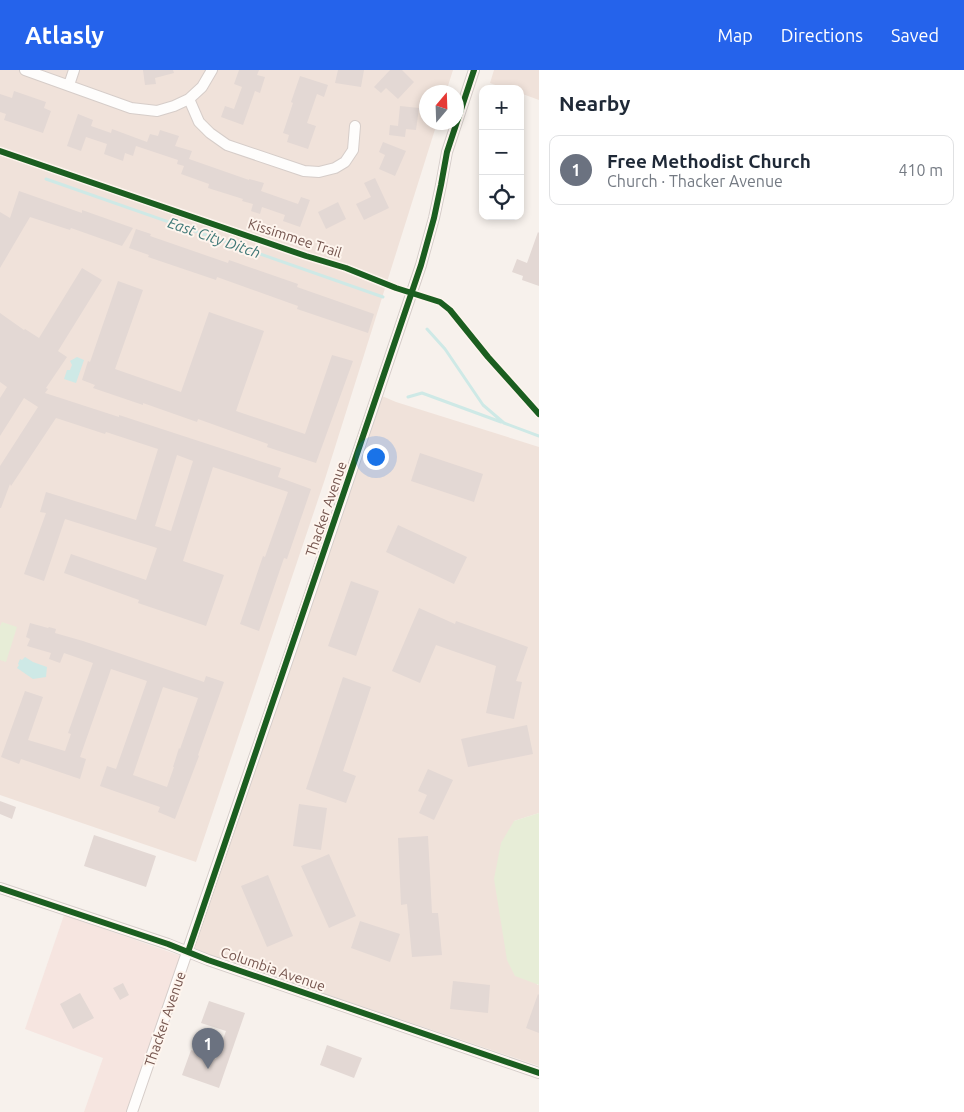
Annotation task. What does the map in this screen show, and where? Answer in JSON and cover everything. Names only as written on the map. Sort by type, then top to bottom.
[{"type":"street","points":[[25,70],[131,108],[157,111],[189,99],[202,87],[212,70]]},
{"type":"street","points":[[69,85],[74,70]]},
{"type":"street","name":"Thacker Avenue","points":[[132,1112],[356,460],[421,264],[434,218],[447,152],[474,70]]},
{"type":"street","points":[[189,99],[199,122],[210,133],[228,145],[304,171],[319,172],[335,168],[345,162],[352,150],[355,126]]},
{"type":"street","name":"Columbia Avenue","points":[[0,888],[168,944],[216,963],[539,1073]]},
{"type":"shaded area","points":[[0,70],[453,70],[448,85],[419,85],[419,130],[435,130],[325,479],[196,862],[0,795]]},
{"type":"shaded area","points":[[494,70],[539,70],[539,100],[524,94],[524,85],[495,85],[490,83]]},
{"type":"shaded area","points":[[382,396],[539,447],[539,813],[514,821],[537,985],[539,985],[539,1066],[194,948]]},
{"type":"shaded area","points":[[64,915],[181,956],[127,1112],[84,1112],[103,1058],[25,1029]]},
{"type":"green space","points":[[2,622],[17,627],[6,662],[0,660],[0,626]]},
{"type":"green space","points":[[539,813],[539,985],[515,976],[507,960],[494,879],[501,843],[514,821]]},
{"type":"water","points":[[77,357],[84,360],[76,383],[64,379],[67,370],[70,370],[72,365],[70,361]]},
{"type":"water","points":[[25,657],[47,667],[46,677],[33,679],[17,668],[20,659],[22,660]]},
{"type":"building","points":[[143,70],[173,70],[174,73],[155,78],[156,84],[145,85]]},
{"type":"building","points":[[239,70],[259,70],[257,75],[265,77],[260,93],[255,91],[243,125],[221,117],[225,106],[234,109],[242,87],[234,84]]},
{"type":"building","points":[[338,70],[364,70],[361,87],[335,83]]},
{"type":"building","points":[[390,70],[402,70],[414,82],[398,99],[386,88],[381,93],[374,87]]},
{"type":"building","points":[[300,76],[328,85],[324,97],[317,94],[307,123],[316,126],[308,149],[287,142],[289,135],[283,133]]},
{"type":"building","points":[[14,91],[46,102],[44,108],[51,111],[43,133],[4,120],[6,114],[0,112],[0,94],[12,98]]},
{"type":"building","points":[[400,106],[419,108],[416,130],[406,129],[405,137],[389,135],[390,125],[398,126]]},
{"type":"building","points":[[78,114],[93,120],[91,126],[111,133],[112,129],[147,142],[150,134],[158,136],[160,130],[179,136],[175,146],[192,151],[189,159],[249,180],[264,183],[261,191],[298,204],[301,197],[310,200],[300,227],[283,221],[285,215],[262,207],[260,214],[251,211],[253,204],[208,188],[209,184],[181,174],[184,166],[177,164],[178,160],[136,146],[133,156],[125,153],[123,161],[104,154],[107,144],[86,137],[81,151],[67,146]]},
{"type":"building","points":[[383,142],[406,151],[395,176],[379,169],[385,155],[379,152]]},
{"type":"building","points":[[375,178],[389,208],[364,220],[356,204],[371,197],[364,183]]},
{"type":"building","points":[[19,191],[133,228],[122,246],[71,228],[70,230],[30,217],[0,268],[0,212],[10,218]]},
{"type":"building","points":[[338,202],[346,219],[326,229],[318,212]]},
{"type":"building","points":[[136,229],[151,234],[150,236],[228,263],[229,260],[298,284],[297,287],[374,314],[368,333],[297,309],[298,306],[217,277],[216,280],[148,257],[149,255],[129,248]]},
{"type":"building","points":[[538,232],[539,286],[522,280],[523,276],[512,272],[517,259],[527,263]]},
{"type":"building","points":[[82,268],[102,280],[58,351],[67,357],[46,388],[48,389],[45,393],[281,468],[278,477],[311,489],[287,559],[284,558],[259,631],[240,624],[263,556],[265,557],[288,492],[213,467],[183,561],[224,575],[206,626],[138,603],[139,600],[64,573],[71,554],[146,580],[157,548],[65,519],[44,581],[24,574],[46,513],[40,512],[46,492],[136,520],[158,449],[56,418],[11,486],[10,484],[0,508],[0,466],[38,407],[24,398],[0,436],[0,398],[7,387],[0,382],[0,313],[39,338]],"holes":[[[177,455],[193,461],[171,531],[155,526]]]},
{"type":"building","points":[[118,281],[143,290],[115,369],[181,392],[209,312],[264,331],[236,411],[305,434],[332,355],[353,361],[316,463],[267,447],[268,444],[198,419],[197,422],[93,388],[95,385],[82,380]]},
{"type":"building","points":[[420,453],[483,474],[474,502],[411,481]]},
{"type":"building","points":[[398,525],[467,557],[454,584],[386,552]]},
{"type":"building","points":[[351,581],[379,591],[356,656],[328,646]]},
{"type":"building","points":[[419,608],[455,624],[456,621],[528,647],[516,681],[522,682],[514,719],[486,713],[496,666],[436,645],[420,683],[392,671]]},
{"type":"building","points":[[30,623],[49,627],[56,629],[55,633],[204,682],[206,676],[224,682],[175,819],[158,812],[160,807],[100,786],[107,766],[116,769],[147,681],[111,669],[80,757],[86,759],[80,779],[21,759],[19,764],[1,757],[25,691],[43,697],[28,740],[65,751],[71,734],[68,733],[93,663],[64,653],[60,663],[49,659],[51,653],[27,646],[30,639],[26,637]],"holes":[[[163,687],[198,698],[167,787],[133,775]]]},
{"type":"building","points":[[343,677],[371,687],[343,771],[356,776],[346,803],[306,789]]},
{"type":"building","points":[[527,725],[533,754],[468,767],[461,739]]},
{"type":"building","points":[[428,769],[453,780],[434,820],[419,813],[427,795],[418,791]]},
{"type":"building","points":[[0,801],[16,807],[12,819],[0,814]]},
{"type":"building","points":[[299,804],[327,808],[321,850],[293,846]]},
{"type":"building","points":[[94,835],[156,856],[146,887],[84,866]]},
{"type":"building","points":[[428,836],[432,913],[438,913],[442,955],[412,957],[407,904],[401,905],[398,838]]},
{"type":"building","points":[[329,854],[356,916],[329,928],[301,866]]},
{"type":"building","points":[[268,875],[293,936],[267,947],[241,886]]},
{"type":"building","points":[[360,921],[400,934],[390,962],[351,948]]},
{"type":"building","points":[[453,981],[490,985],[488,1013],[450,1009]]},
{"type":"building","points":[[123,983],[129,995],[120,1000],[113,988]]},
{"type":"building","points":[[80,993],[94,1018],[73,1029],[60,1004]]},
{"type":"building","points":[[539,995],[539,1033],[526,1028]]},
{"type":"building","points":[[209,1001],[245,1013],[219,1088],[182,1075],[191,1050],[216,1059],[226,1031],[201,1023]]},
{"type":"building","points":[[327,1045],[362,1058],[354,1078],[320,1065]]},
{"type":"waterway","name":"East City Ditch","points":[[46,179],[383,297]]},
{"type":"waterway","name":"East City Ditch","points":[[427,329],[445,349],[483,405],[504,423],[539,436]]},
{"type":"waterway","points":[[408,397],[422,393],[501,422]]},
{"type":"cycle path","points":[[188,952],[421,265],[434,218],[447,152],[474,70]]},
{"type":"cycle path","name":"Kissimmee Trail","points":[[0,151],[346,268],[396,288],[440,302],[450,310],[488,357],[539,414]]},
{"type":"cycle path","points":[[0,888],[168,944],[208,960],[539,1073]]},
{"type":"place","name":"Free Methodist Church","points":[[208,1069]]}]
